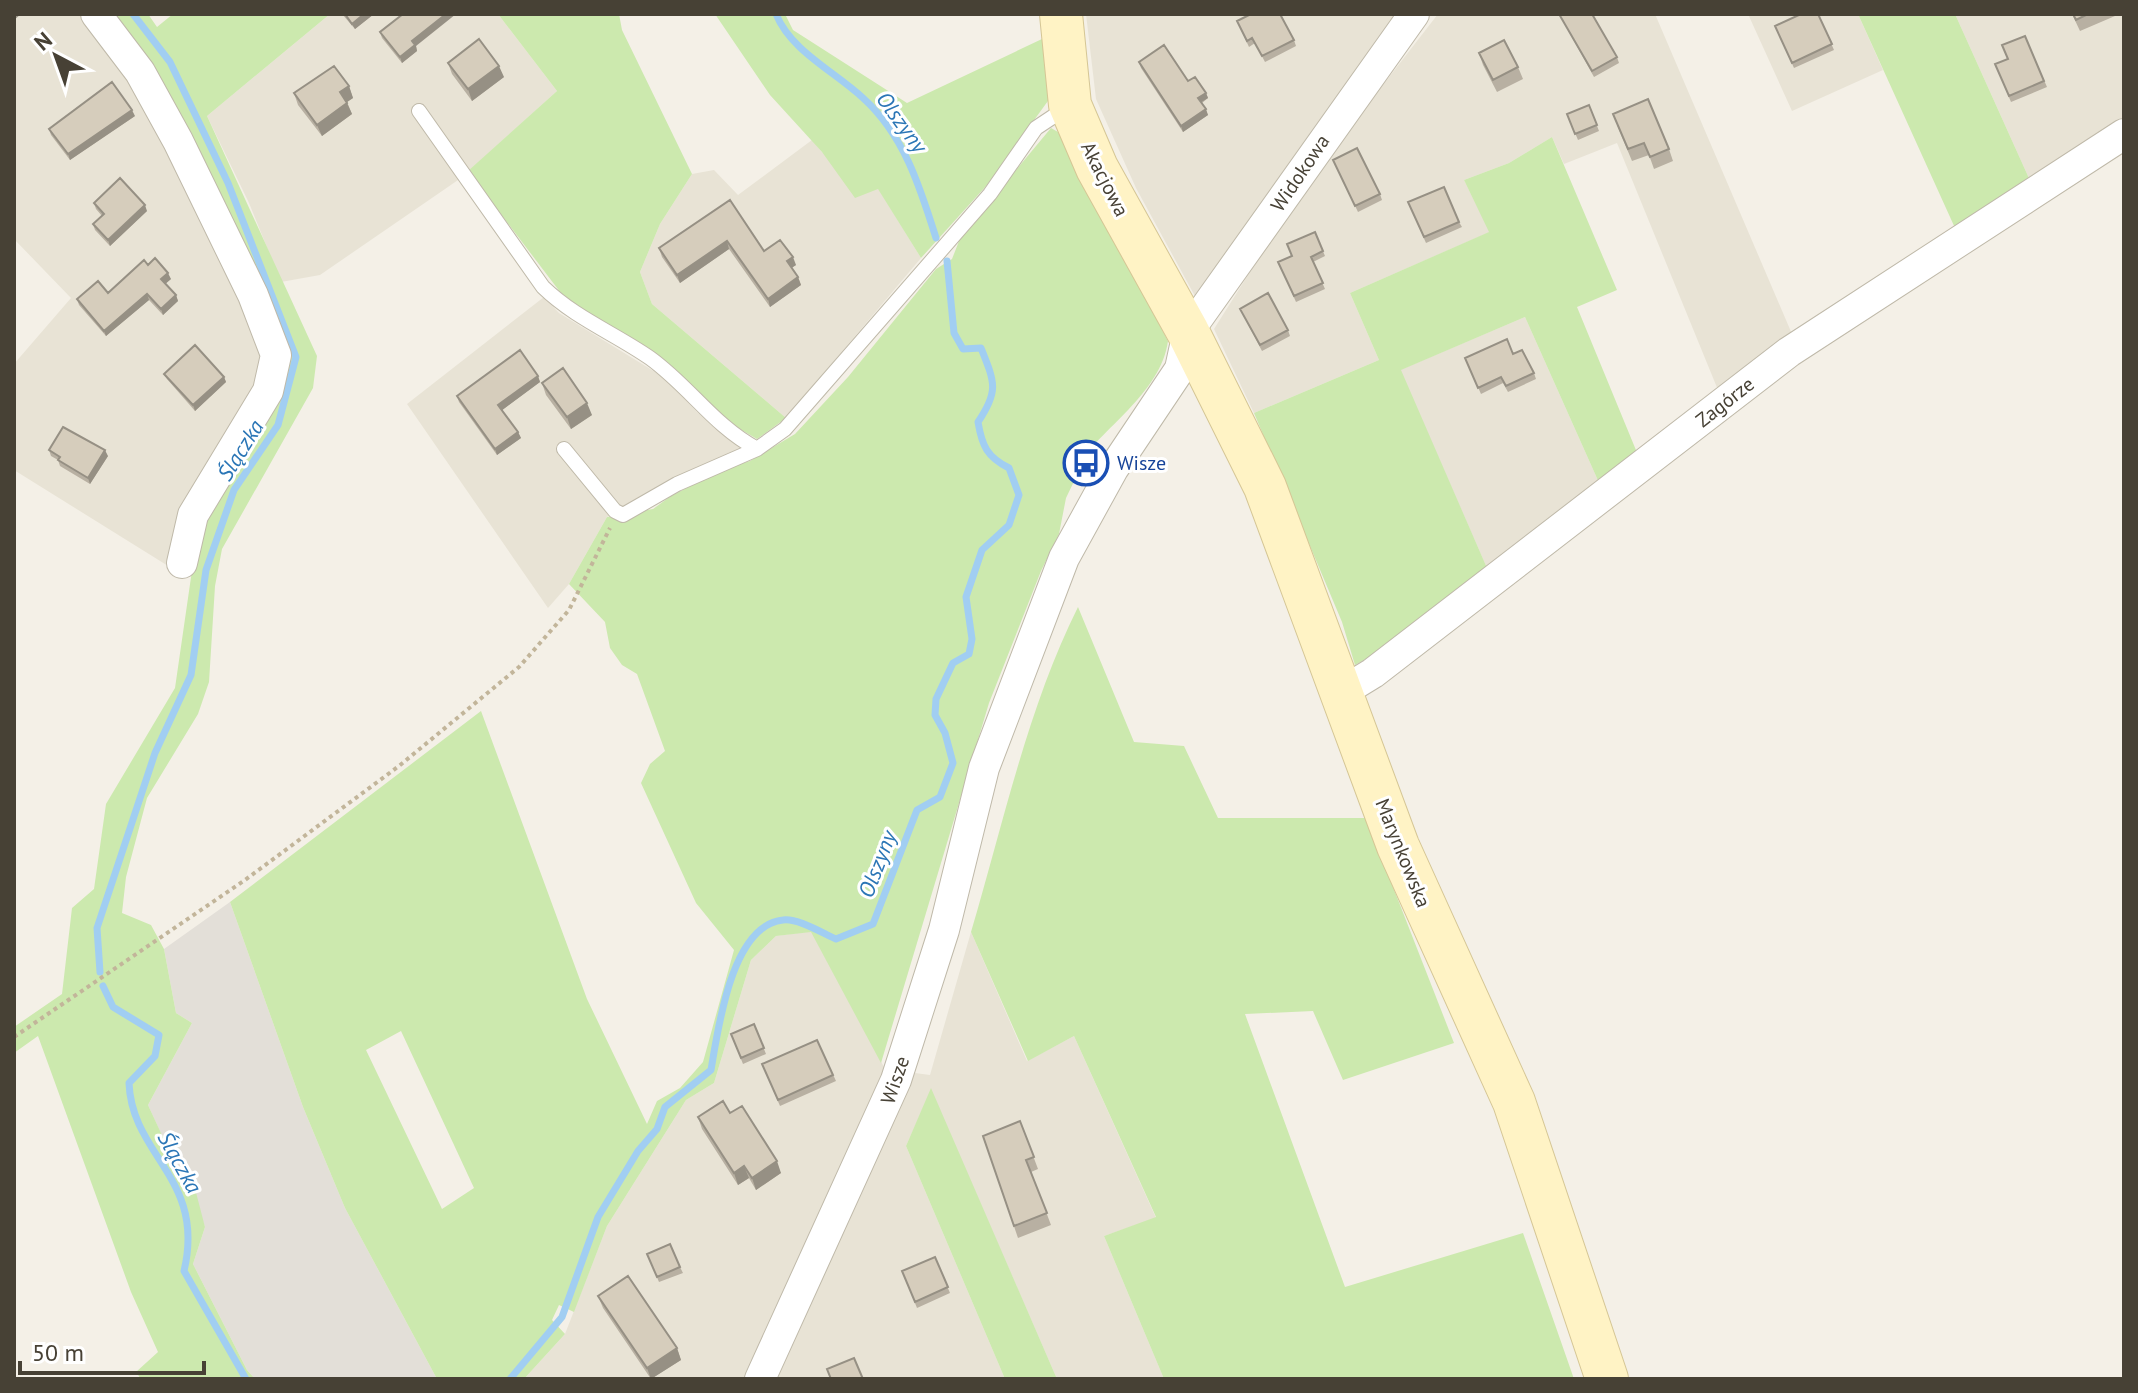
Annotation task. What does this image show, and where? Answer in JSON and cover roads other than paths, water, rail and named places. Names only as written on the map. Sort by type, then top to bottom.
[{"type":"street","points":[[96,14],[140,72],[178,141],[253,295],[276,355],[268,391],[193,515],[182,563]]},
{"type":"street","name":"Akacjowa","points":[[1061,14],[1070,105],[1097,168],[1188,332]]},
{"type":"street","name":"Widokowa","points":[[1188,332],[1414,14]]},
{"type":"street","name":"Zagórze","points":[[1342,692],[1373,673],[1789,352],[2124,134]]},
{"type":"street","name":"Marynkowska","points":[[1188,332],[1265,487],[1398,846],[1514,1102],[1607,1379]]},
{"type":"street","name":"Wisze","points":[[760,1379],[896,1080],[944,930],[984,768],[1064,558],[1113,469],[1180,369],[1188,332]]},
{"type":"lane","points":[[564,449],[615,511],[623,515],[677,484],[757,449],[785,429],[828,382],[990,194],[1036,128],[1070,105]]},
{"type":"lane","points":[[419,111],[543,287],[564,308],[649,357],[678,381],[730,434],[757,449]]},
{"type":"waterway","name":"Ślączka","points":[[100,972],[97,928],[155,753],[191,675],[206,570],[234,490],[278,425],[296,357],[228,183],[170,62],[133,14]]},
{"type":"waterway","name":"Olszyny","points":[[776,14],[802,50],[863,98],[889,128],[917,181],[936,238]]},
{"type":"waterway","name":"Olszyny","points":[[510,1379],[562,1317],[598,1217],[638,1151],[657,1129],[665,1107],[711,1070],[730,982],[751,940],[765,926],[783,920],[803,924],[836,939],[873,924],[917,810],[940,797],[953,763],[945,733],[935,715],[936,699],[953,663],[969,654],[972,639],[966,597],[982,550],[1009,525],[1019,495],[1009,468],[995,460],[981,438],[978,422],[992,394],[992,379],[981,348],[963,349],[954,333],[947,261]]},
{"type":"waterway","name":"Ślączka","points":[[103,986],[113,1007],[159,1035],[155,1056],[129,1083],[133,1109],[142,1131],[177,1190],[185,1213],[188,1239],[184,1271],[246,1379]]},
{"type":"place","name":"Wisze","points":[[1086,463]]}]
